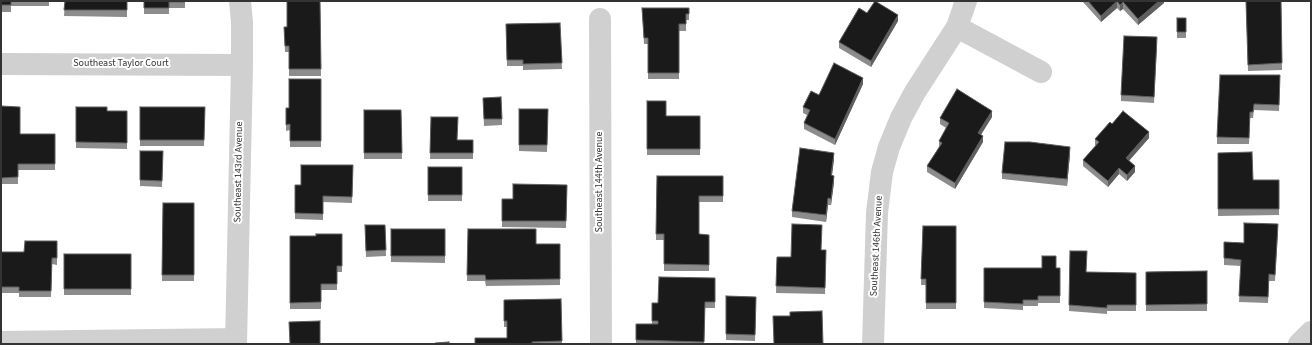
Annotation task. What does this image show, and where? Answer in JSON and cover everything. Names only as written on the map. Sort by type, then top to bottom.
[{"type":"street","name":"Southeast 143rd Avenue","points":[[236,341],[242,65],[242,22],[240,1]]},
{"type":"street","name":"Southeast 146th Avenue","points":[[873,344],[876,213],[882,172],[889,147],[901,118],[915,92],[957,27],[966,1]]},
{"type":"street","name":"Southeast 144th Avenue","points":[[600,19],[601,344]]},
{"type":"street","points":[[957,27],[1041,72]]},
{"type":"street","name":"Southeast Taylor Court","points":[[1,64],[242,65]]},
{"type":"street","points":[[1299,344],[1311,332]]},
{"type":"street","points":[[1,342],[236,341]]},
{"type":"building","points":[[1,1],[11,1],[11,5],[1,5]]},
{"type":"building","points":[[65,1],[127,1],[127,10],[64,10]]},
{"type":"building","points":[[144,1],[185,2],[169,2],[169,8],[144,8]]},
{"type":"building","points":[[287,1],[320,1],[321,69],[289,69],[289,46],[285,46],[284,27],[287,27]]},
{"type":"building","points":[[875,1],[898,15],[871,61],[839,42],[859,8],[867,13]]},
{"type":"building","points":[[1088,1],[1117,1],[1101,16]]},
{"type":"building","points":[[1117,1],[1159,1],[1138,19],[1123,2],[1120,5]]},
{"type":"building","points":[[1246,1],[1281,1],[1282,63],[1248,65]]},
{"type":"building","points":[[642,8],[689,8],[689,14],[686,14],[686,24],[679,24],[679,73],[648,73],[648,38],[644,38]]},
{"type":"building","points":[[1177,18],[1186,18],[1186,32],[1177,32]]},
{"type":"building","points":[[560,23],[562,63],[523,64],[523,60],[507,60],[506,24]]},
{"type":"building","points":[[1124,36],[1157,37],[1154,97],[1121,95]]},
{"type":"building","points":[[834,63],[863,78],[835,139],[804,123],[810,110],[803,107],[811,91],[819,95]]},
{"type":"building","points":[[1220,75],[1280,75],[1279,105],[1254,104],[1253,112],[1250,112],[1249,138],[1217,137]]},
{"type":"building","points":[[289,79],[321,79],[321,141],[290,141],[290,124],[286,125],[286,108],[289,108]]},
{"type":"building","points":[[957,89],[992,111],[978,133],[983,136],[955,183],[927,166],[942,143],[939,141],[949,123],[940,118]]},
{"type":"building","points":[[501,97],[502,119],[484,119],[483,98]]},
{"type":"building","points":[[647,101],[666,101],[666,116],[700,116],[700,149],[647,149]]},
{"type":"building","points":[[1,106],[20,107],[20,134],[55,134],[55,164],[18,164],[18,177],[1,178]]},
{"type":"building","points":[[76,107],[107,107],[107,111],[127,111],[127,143],[76,142]]},
{"type":"building","points":[[140,107],[205,107],[204,140],[140,140]]},
{"type":"building","points":[[519,109],[548,109],[547,145],[519,145]]},
{"type":"building","points":[[364,110],[401,110],[402,153],[364,153]]},
{"type":"building","points":[[1123,111],[1149,132],[1126,158],[1135,166],[1127,175],[1119,168],[1108,181],[1083,160],[1099,142],[1095,139],[1110,122],[1112,124]]},
{"type":"building","points":[[431,117],[458,117],[457,140],[473,140],[473,153],[430,153]]},
{"type":"building","points":[[1005,142],[1030,142],[1070,147],[1067,179],[1002,173]]},
{"type":"building","points":[[800,148],[834,153],[831,175],[834,176],[831,199],[828,198],[826,215],[792,211]]},
{"type":"building","points":[[140,151],[163,151],[162,181],[140,180]]},
{"type":"building","points":[[1252,152],[1253,180],[1279,180],[1279,209],[1218,209],[1218,153]]},
{"type":"building","points":[[301,165],[353,165],[352,197],[323,196],[323,214],[295,213],[295,185],[301,185]]},
{"type":"building","points":[[428,167],[462,167],[462,195],[428,195]]},
{"type":"building","points":[[657,176],[723,176],[723,196],[699,196],[699,234],[709,235],[709,265],[664,264],[664,234],[656,234]]},
{"type":"building","points":[[513,184],[567,185],[566,221],[502,221],[502,199],[513,199]]},
{"type":"building","points":[[163,203],[194,203],[194,275],[162,275]]},
{"type":"building","points":[[1244,223],[1278,224],[1275,275],[1269,274],[1268,297],[1239,296],[1241,260],[1224,258],[1224,242],[1244,243]]},
{"type":"building","points":[[792,224],[822,225],[821,250],[826,250],[825,288],[776,286],[777,257],[791,257]]},
{"type":"building","points":[[365,225],[385,225],[386,250],[366,251]]},
{"type":"building","points":[[923,226],[956,226],[956,303],[926,303],[926,279],[921,279]]},
{"type":"building","points":[[391,229],[445,229],[445,256],[391,256]]},
{"type":"building","points":[[468,229],[536,229],[536,244],[560,244],[560,279],[486,280],[485,275],[467,275]]},
{"type":"building","points":[[316,234],[342,234],[342,266],[337,266],[337,284],[321,284],[321,302],[290,303],[290,236],[316,236]]},
{"type":"building","points":[[25,241],[57,241],[57,258],[52,258],[51,291],[19,291],[19,287],[1,287],[1,252],[24,252]]},
{"type":"building","points":[[1070,251],[1087,251],[1086,272],[1136,273],[1136,305],[1107,305],[1107,308],[1069,305]]},
{"type":"building","points":[[64,254],[131,254],[131,289],[64,289]]},
{"type":"building","points":[[1042,256],[1056,256],[1056,268],[1060,268],[1060,296],[1038,296],[1038,300],[1023,300],[1023,304],[984,302],[984,268],[1042,268]]},
{"type":"building","points":[[1207,271],[1207,304],[1146,305],[1146,272]]},
{"type":"building","points":[[659,277],[715,278],[715,302],[705,302],[704,342],[636,340],[636,324],[658,324],[658,321],[652,321],[652,303],[658,303]]},
{"type":"building","points":[[726,296],[756,297],[755,335],[726,334]]},
{"type":"building","points":[[561,299],[562,341],[532,342],[532,344],[475,344],[475,338],[507,338],[507,321],[504,321],[504,300]]},
{"type":"building","points":[[822,311],[823,344],[774,344],[773,316],[790,316],[790,312]]},
{"type":"building","points":[[320,321],[320,344],[290,344],[289,322]]},
{"type":"building","points":[[449,342],[449,344],[435,344],[435,343]]}]
